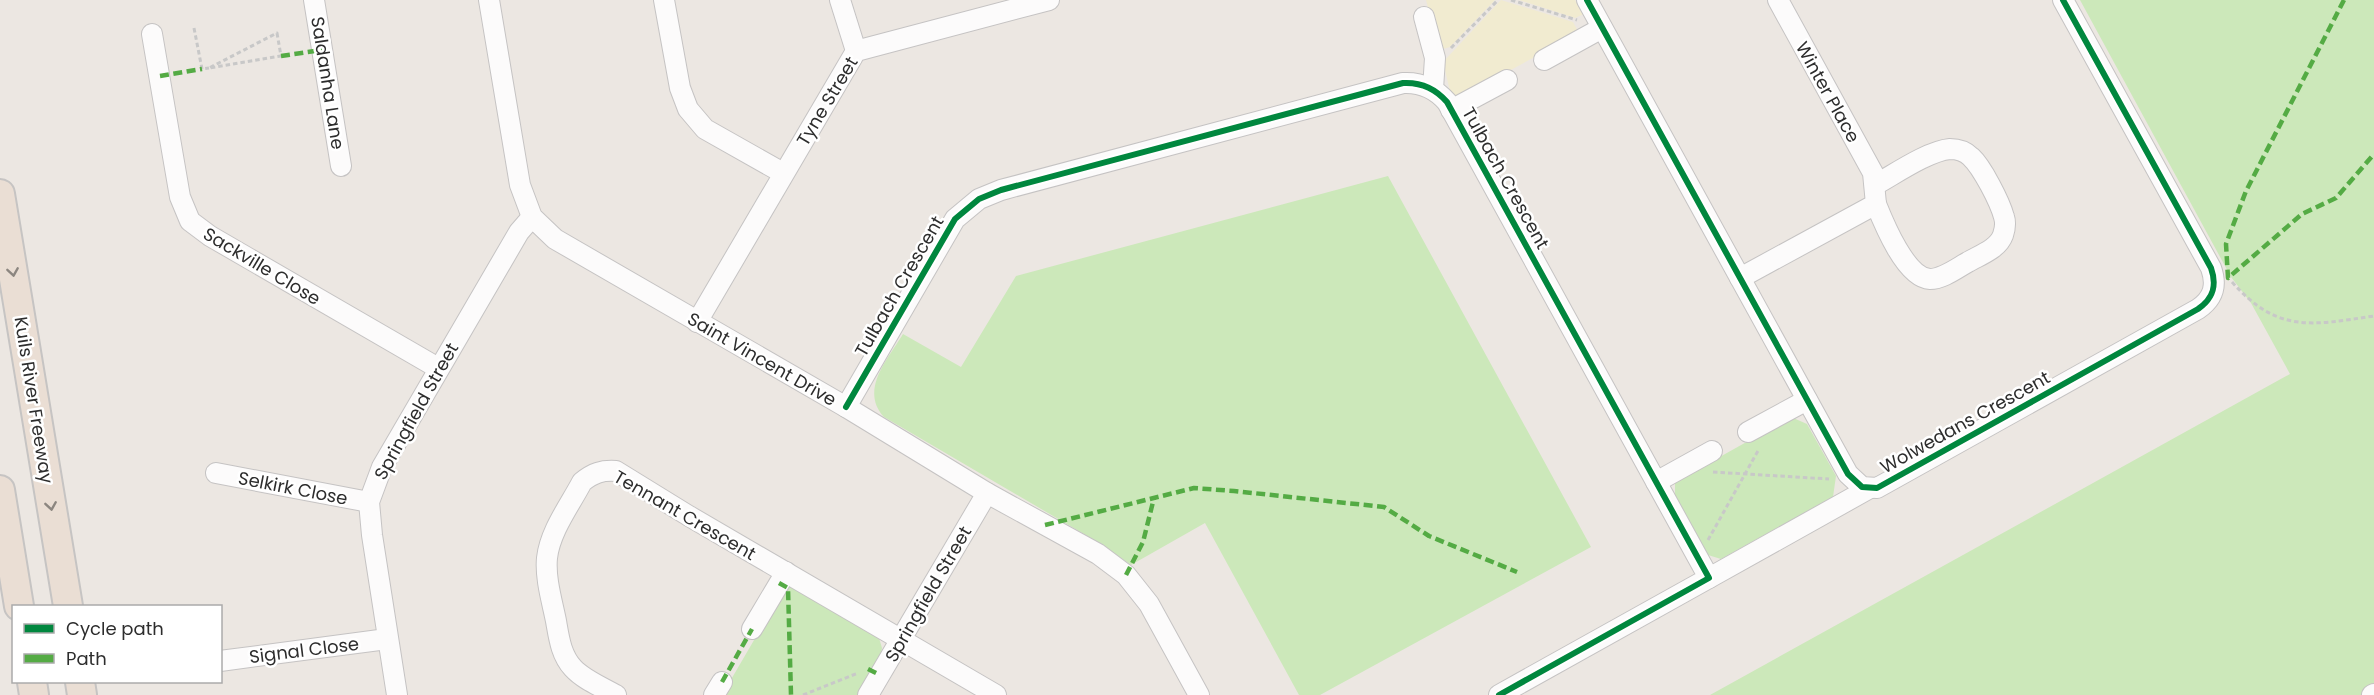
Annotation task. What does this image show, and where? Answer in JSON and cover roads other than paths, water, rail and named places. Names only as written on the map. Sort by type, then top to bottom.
[{"type":"highway","name":"Kuils River Freeway","points":[[0,194],[68,605]]},
{"type":"highway","points":[[0,490],[19,605]]},
{"type":"street","name":"Saldanha Lane","points":[[314,0],[341,166]]},
{"type":"street","name":"Saint Vincent Drive","points":[[489,0],[520,185],[532,217],[555,239],[846,407],[987,492],[1098,554],[1126,575],[1149,604],[1198,695]]},
{"type":"street","points":[[663,0],[680,88],[688,109],[705,129],[783,173]]},
{"type":"street","points":[[840,0],[856,51]]},
{"type":"street","name":"Tyne Street","points":[[697,322],[856,51],[1011,5],[1049,0]]},
{"type":"street","points":[[1587,0],[1595,32],[1740,278],[1807,400],[1861,484]]},
{"type":"street","name":"Winter Place","points":[[1740,278],[1875,195],[1934,154],[1950,149],[1966,153],[1977,164],[2005,218],[2004,232],[1995,246],[1952,271],[1932,279],[1922,278],[1913,272],[1903,258],[1875,195],[1873,173],[1778,0]]},
{"type":"street","name":"Wolwedans Crescent","points":[[1709,578],[1861,484],[1883,486],[2208,302],[2213,292],[2215,279],[2211,268],[2063,0]]},
{"type":"street","points":[[1424,17],[1435,58],[1433,89]]},
{"type":"street","points":[[1544,60],[1595,32]]},
{"type":"street","name":"Sackville Close","points":[[152,34],[180,197],[190,221],[210,236],[280,278],[438,368]]},
{"type":"street","name":"Tulbach Crescent","points":[[1451,110],[1507,80]]},
{"type":"street","name":"Tulbach Crescent","points":[[846,407],[956,219],[979,199],[1012,187],[1403,83],[1419,84],[1441,95],[1451,110],[1709,578]]},
{"type":"street","name":"Springfield Street","points":[[398,695],[387,639],[369,502],[382,467],[438,368],[519,232],[532,217]]},
{"type":"street","points":[[1748,432],[1807,400]]},
{"type":"street","points":[[1656,483],[1712,452]]},
{"type":"street","name":"Tennant Crescent","points":[[616,695],[582,676],[566,657],[560,646],[547,576],[547,557],[552,539],[582,483],[590,476],[607,471],[616,471],[996,695]]},
{"type":"street","name":"Selkirk Close","points":[[216,473],[369,502]]},
{"type":"street","name":"Springfield Street","points":[[868,695],[987,492]]},
{"type":"street","points":[[752,629],[786,572]]},
{"type":"street","points":[[1499,695],[1709,578]]},
{"type":"street","name":"Signal Close","points":[[222,661],[387,639]]}]
